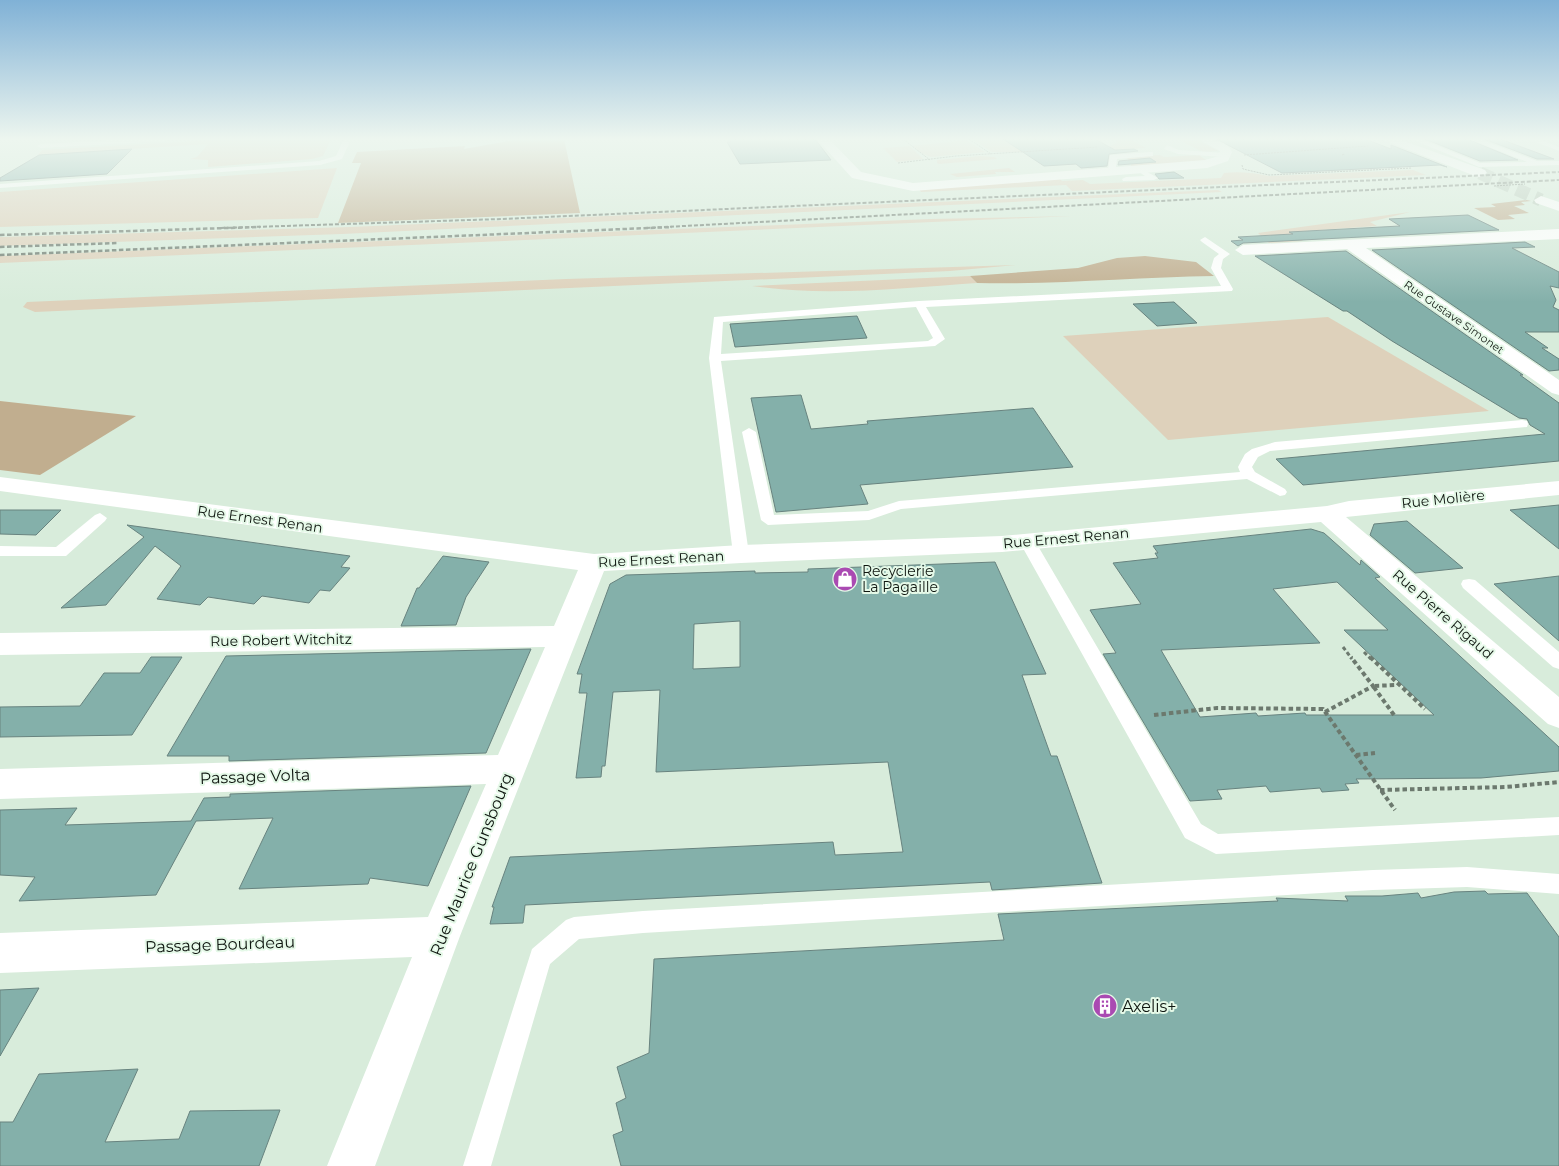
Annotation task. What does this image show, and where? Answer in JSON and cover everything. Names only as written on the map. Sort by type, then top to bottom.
[{"type":"street","points":[[1541,200],[1559,207]]},
{"type":"street","points":[[1243,250],[1559,234]]},
{"type":"street","name":"Rue Gustave Simonet","points":[[1349,244],[1559,389]]},
{"type":"street","name":"Rue Ernest Renan","points":[[0,484],[594,563],[741,554],[1027,542],[1327,514]]},
{"type":"street","name":"Rue Molière","points":[[1327,514],[1349,509],[1559,488]]},
{"type":"street","name":"Rue Pierre Rigaud","points":[[1327,514],[1559,714]]},
{"type":"street","name":"Rue Maurice Gunsbourg","points":[[351,1166],[440,936],[510,769],[562,636],[594,563]]},
{"type":"street","name":"Rue Robert Witchitz","points":[[0,644],[562,636]]},
{"type":"street","name":"Passage Volta","points":[[0,784],[510,769]]},
{"type":"street","name":"Passage Bourdeau","points":[[0,953],[440,936]]},
{"type":"lane","points":[[741,554],[715,358],[718,319],[920,304],[1228,289],[1216,268],[1219,258],[1225,254],[1205,240]]},
{"type":"lane","points":[[715,358],[931,344],[940,339],[920,304]]},
{"type":"lane","points":[[1249,475],[1245,467],[1248,458],[1261,449],[1276,446],[1522,424]]},
{"type":"lane","points":[[749,432],[768,520],[781,523],[869,515],[900,505],[1249,475],[1280,492]]},
{"type":"lane","points":[[0,551],[60,552],[100,518]]},
{"type":"lane","points":[[1027,542],[1194,831],[1216,844],[1559,826]]},
{"type":"lane","points":[[1469,584],[1559,662]]},
{"type":"lane","points":[[477,1166],[540,957],[574,928],[643,922],[1373,880],[1467,877],[1559,884]]},
{"type":"path","points":[[1343,647],[1394,715]]},
{"type":"path","points":[[1364,652],[1425,709]]},
{"type":"path","points":[[1325,712],[1373,686],[1398,684]]},
{"type":"path","points":[[1128,718],[1217,708],[1323,709],[1411,834]]},
{"type":"path","points":[[1356,756],[1376,753]]},
{"type":"path","points":[[1380,790],[1506,787],[1559,782]]},
{"type":"shaded area","points":[[0,193],[327,193],[318,218],[0,227]]},
{"type":"shaded area","points":[[349,193],[576,193],[580,213],[338,223]]},
{"type":"shaded area","points":[[1138,193],[1192,193],[342,234],[0,246],[0,237],[350,227]]},
{"type":"shaded area","points":[[1531,201],[1521,202],[1525,205],[1514,206],[1529,213],[1508,215],[1515,219],[1498,220],[1474,208],[1496,207],[1491,204]]},
{"type":"shaded area","points":[[1410,212],[1370,222],[1377,226],[1290,232],[1303,241],[1269,243],[1258,233]]},
{"type":"shaded area","points":[[1072,216],[0,263],[0,256],[930,219]]},
{"type":"shaded area","points":[[1145,256],[1196,262],[1214,276],[1066,282],[977,283],[970,276],[1078,268],[1117,258]]},
{"type":"shaded area","points":[[1016,265],[950,271],[35,312],[23,307],[27,302],[566,279]]},
{"type":"shaded area","points":[[970,276],[977,283],[836,291],[808,291],[752,286]]},
{"type":"shaded area","points":[[1328,317],[1489,411],[1168,440],[1063,336]]},
{"type":"shaded area","points":[[0,401],[136,416],[40,475],[0,470]]},
{"type":"building","points":[[1468,215],[1499,230],[1243,243],[1238,246],[1231,241],[1243,240],[1238,237],[1293,234],[1289,232],[1400,226],[1389,219]]},
{"type":"building","points":[[1525,242],[1535,247],[1512,248],[1559,272],[1559,288],[1550,286],[1556,300],[1553,307],[1559,310],[1559,332],[1525,332],[1548,348],[1542,348],[1559,359],[1559,370],[1549,371],[1372,250]]},
{"type":"building","points":[[1346,251],[1523,375],[1520,375],[1559,403],[1559,461],[1303,485],[1276,459],[1545,434],[1530,425],[1527,419],[1519,418],[1255,256]]},
{"type":"building","points":[[1174,302],[1197,323],[1157,326],[1133,304]]},
{"type":"building","points":[[857,316],[867,338],[735,347],[730,324]]},
{"type":"building","points":[[801,395],[811,429],[868,424],[867,421],[1033,408],[1073,467],[860,485],[868,504],[776,512],[751,398]]},
{"type":"building","points":[[1559,505],[1559,549],[1510,510]]},
{"type":"building","points":[[0,510],[61,510],[36,535],[0,534]]},
{"type":"building","points":[[1407,521],[1463,568],[1415,573],[1370,535],[1374,524]]},
{"type":"building","points":[[127,525],[350,556],[341,567],[350,568],[330,591],[320,590],[309,603],[262,596],[254,604],[208,597],[200,605],[157,599],[181,566],[155,546],[106,605],[61,608],[144,537]]},
{"type":"building","points":[[1311,529],[1324,533],[1360,565],[1361,560],[1380,577],[1375,578],[1559,747],[1559,771],[1481,778],[1356,779],[1359,783],[1345,784],[1349,790],[1322,792],[1320,788],[1270,792],[1266,786],[1217,790],[1222,799],[1190,801],[1103,654],[1116,653],[1090,610],[1141,604],[1113,563],[1158,558],[1155,553],[1158,553],[1153,546]],"holes":[[[1337,582],[1388,630],[1344,630],[1434,715],[1306,715],[1305,713],[1258,716],[1256,713],[1200,717],[1161,650],[1320,643],[1273,589]]]},
{"type":"building","points":[[443,556],[489,562],[466,597],[456,625],[401,626],[417,588],[419,588]]},
{"type":"building","points":[[995,562],[1046,674],[1022,675],[1051,756],[1057,756],[1102,883],[992,890],[990,882],[525,905],[523,923],[490,924],[494,907],[492,907],[510,857],[833,842],[835,855],[903,852],[888,762],[656,772],[660,690],[613,692],[605,766],[602,766],[601,777],[576,778],[587,693],[579,693],[582,674],[577,674],[610,584],[626,575],[755,571],[755,573],[808,572],[808,569]],"holes":[[[740,621],[740,667],[693,669],[694,624]]]},
{"type":"building","points":[[1559,576],[1559,641],[1494,584]]},
{"type":"building","points":[[531,649],[486,753],[229,761],[229,756],[167,756],[226,656]]},
{"type":"building","points":[[151,657],[182,657],[132,735],[0,737],[0,707],[80,706],[104,673],[140,673]]},
{"type":"building","points":[[471,786],[428,886],[370,878],[368,884],[239,889],[273,818],[196,821],[156,895],[19,901],[35,877],[0,875],[0,810],[77,808],[65,825],[191,821],[204,798],[230,797],[230,794]]},
{"type":"building","name":"Axelis+","points":[[1485,891],[1488,894],[1527,893],[1559,937],[1559,1166],[621,1166],[613,1135],[623,1131],[616,1103],[626,1098],[617,1067],[649,1053],[654,959],[1004,940],[998,914],[1278,901],[1276,898],[1348,901],[1345,896],[1382,896],[1418,893],[1421,898],[1454,892]]},
{"type":"building","points":[[39,988],[0,1056],[0,990]]},
{"type":"building","points":[[138,1069],[105,1142],[179,1139],[190,1111],[280,1110],[259,1166],[0,1166],[0,1122],[13,1122],[39,1074]]},
{"type":"tunnel","points":[[1526,193],[1541,200]]},
{"type":"railway","points":[[221,228],[501,219],[1077,193]]},
{"type":"railway","points":[[646,228],[1304,193]]},
{"type":"railway","points":[[0,235],[260,227]]},
{"type":"railway","points":[[0,255],[672,227]]},
{"type":"railway","points":[[0,247],[117,243]]},
{"type":"place","name":"Recyclerie La Pagaille","points":[[845,579]]},
{"type":"place","name":"Axelis+","points":[[1105,1006]]}]
